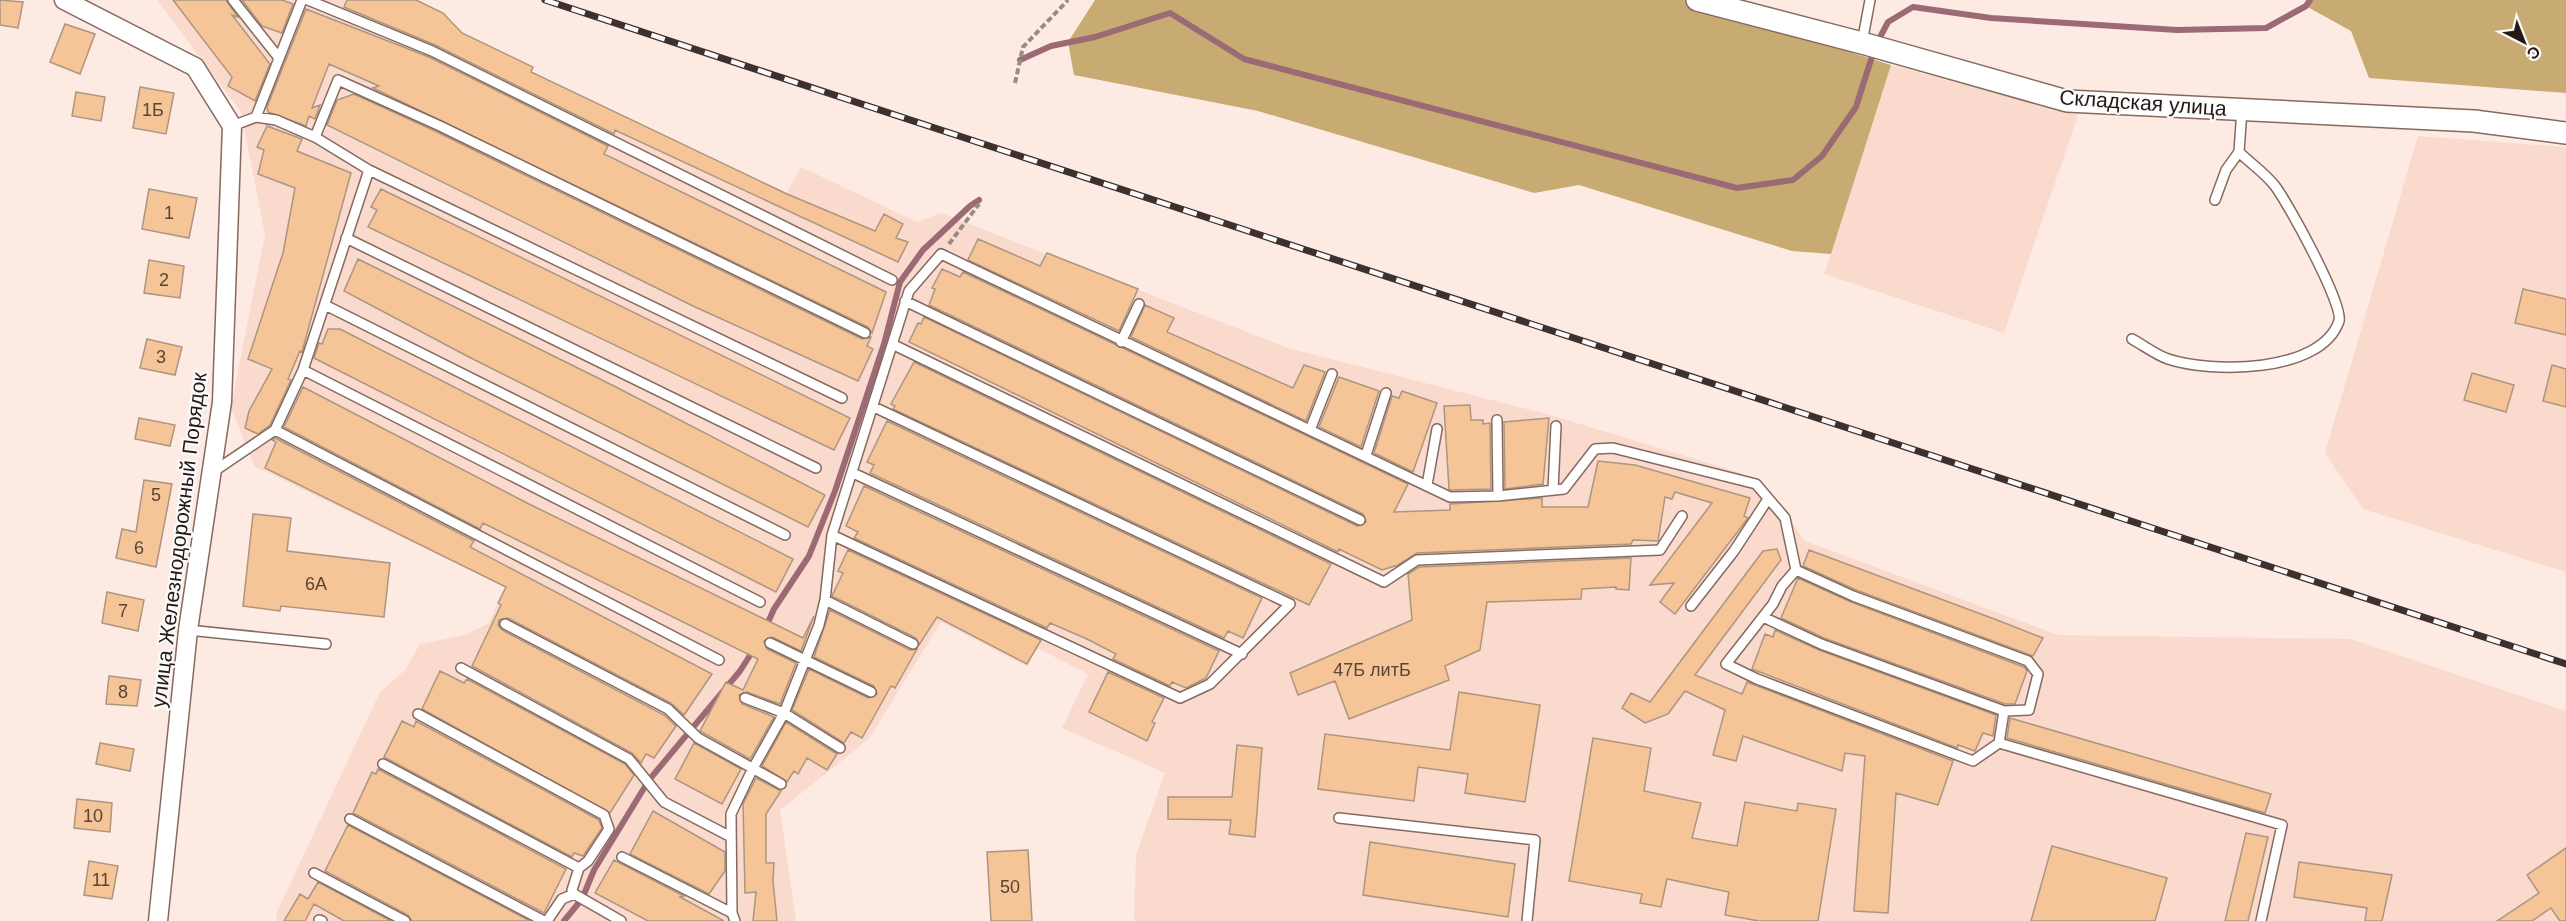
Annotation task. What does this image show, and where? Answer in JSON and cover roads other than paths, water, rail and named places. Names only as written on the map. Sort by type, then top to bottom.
[{"type":"street","points":[[64,0],[195,67],[232,126]]},
{"type":"street","name":"Складская улица","points":[[1696,0],[1862,43],[2067,101],[2474,121],[2566,133]]},
{"type":"street","name":"улица Железнодорожный Порядок","points":[[158,921],[188,630],[222,402],[232,126]]},
{"type":"lane","points":[[233,0],[279,58]]},
{"type":"lane","points":[[256,117],[302,0]]},
{"type":"lane","points":[[308,0],[432,51],[892,280]]},
{"type":"lane","points":[[1862,43],[1870,0]]},
{"type":"lane","points":[[315,137],[338,80],[450,131],[865,333]]},
{"type":"lane","points":[[2215,200],[2226,170],[2239,152],[2242,109]]},
{"type":"lane","points":[[232,126],[256,117],[276,120],[315,137],[369,170],[842,398]]},
{"type":"lane","points":[[2132,339],[2167,359],[2227,369],[2278,363],[2311,351],[2331,334],[2339,320],[2338,306],[2324,275],[2275,186],[2239,152]]},
{"type":"lane","points":[[211,474],[275,430],[303,370],[369,170]]},
{"type":"lane","points":[[346,238],[816,468]]},
{"type":"lane","points":[[734,917],[731,814],[752,770],[784,713],[819,625],[825,600],[832,535],[894,345],[905,301],[909,291],[941,254],[1121,342],[1450,496],[1497,496],[1564,489],[1595,449],[1613,448],[1755,484],[1785,518],[1796,570]]},
{"type":"lane","points":[[905,301],[1360,520]]},
{"type":"lane","points":[[1121,342],[1139,304]]},
{"type":"lane","points":[[325,305],[785,535]]},
{"type":"lane","points":[[894,345],[1384,582],[1417,560],[1660,550],[1682,516]]},
{"type":"lane","points":[[303,370],[760,602]]},
{"type":"lane","points":[[1310,430],[1332,374]]},
{"type":"lane","points":[[1366,455],[1386,393]]},
{"type":"lane","points":[[832,535],[1180,698],[1210,684],[1290,604],[874,407]]},
{"type":"lane","points":[[1497,420],[1497,496]]},
{"type":"lane","points":[[1553,490],[1556,426]]},
{"type":"lane","points":[[1427,485],[1437,429]]},
{"type":"lane","points":[[275,430],[719,660]]},
{"type":"lane","points":[[853,473],[1242,654]]},
{"type":"lane","points":[[1691,606],[1734,551],[1768,499]]},
{"type":"lane","points":[[1796,570],[1789,575],[1763,617],[1726,664],[1757,680],[1972,760],[1999,742],[2004,711]]},
{"type":"lane","points":[[1763,617],[1821,644],[2004,711],[2029,710],[2037,674],[2028,661],[1853,596],[1796,570]]},
{"type":"lane","points":[[825,600],[913,644]]},
{"type":"lane","points":[[505,624],[668,709],[698,738],[780,784]]},
{"type":"lane","points":[[188,630],[326,644]]},
{"type":"lane","points":[[770,643],[871,692]]},
{"type":"lane","points":[[460,668],[629,759],[664,802],[731,837]]},
{"type":"lane","points":[[746,698],[784,713],[840,748]]},
{"type":"lane","points":[[418,714],[604,815],[609,829],[588,861],[579,868],[572,890],[574,894],[621,921]]},
{"type":"lane","points":[[1999,742],[2282,825],[2261,921]]},
{"type":"lane","points":[[383,764],[579,868]]},
{"type":"lane","points":[[1338,818],[1535,840],[1527,921]]},
{"type":"lane","points":[[350,819],[546,921],[562,898],[574,894]]},
{"type":"lane","points":[[622,856],[734,917]]},
{"type":"lane","points":[[314,873],[405,921]]},
{"type":"waterway","points":[[1020,60],[1051,46],[1095,37],[1170,13],[1244,59],[1737,188],[1793,180],[1822,156],[1856,107],[1875,47],[1888,22],[1913,7],[1991,18],[2177,30],[2266,28],[2306,6],[2310,0]]},
{"type":"waterway","points":[[766,627],[774,609],[809,556],[835,491],[884,344],[900,282],[923,250],[979,200]]},
{"type":"waterway","points":[[564,921],[582,899],[594,870],[649,780],[740,671],[754,649]]},
{"type":"railway","points":[[545,0],[2566,664]]}]
